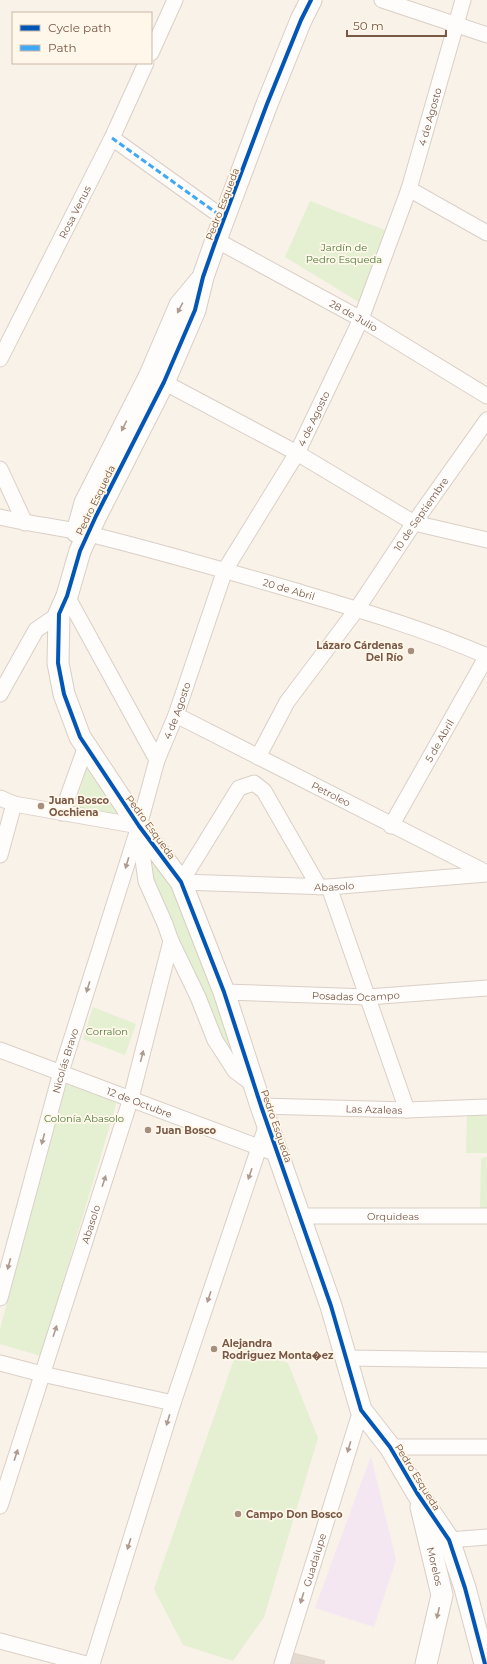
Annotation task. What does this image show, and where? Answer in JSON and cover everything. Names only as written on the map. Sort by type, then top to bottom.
[{"type":"street","points":[[152,51],[175,0]]},
{"type":"street","name":"Pedro Esqueda","points":[[311,0],[301,20],[267,104],[203,277],[180,305],[157,379],[85,503],[81,539],[63,605],[58,663],[64,694],[80,738],[139,826],[181,882],[224,992],[264,1115],[331,1306],[361,1410],[390,1448],[417,1493],[449,1540],[465,1588],[484,1664]]},
{"type":"street","points":[[382,0],[487,35]]},
{"type":"street","name":"4 de Agosto","points":[[139,826],[157,760],[176,715],[225,570],[297,453],[361,319],[409,189],[463,0]]},
{"type":"street","name":"Rosa Venus","points":[[0,358],[112,138],[146,64]]},
{"type":"street","points":[[112,138],[225,219]]},
{"type":"street","points":[[409,189],[487,233]]},
{"type":"street","name":"28 de Julio","points":[[216,240],[361,319],[487,396]]},
{"type":"street","points":[[157,379],[297,453],[414,523],[487,540]]},
{"type":"street","name":"10 de Septiembre","points":[[258,757],[287,702],[357,609],[414,523],[487,420]]},
{"type":"street","points":[[0,468],[25,523]]},
{"type":"street","name":"20 de Abril","points":[[0,517],[81,539],[225,570],[357,609],[460,644],[487,656]]},
{"type":"street","points":[[0,694],[36,630],[63,605],[157,760]]},
{"type":"street","name":"5 de Abril","points":[[391,826],[487,656]]},
{"type":"street","name":"Petroleo","points":[[176,715],[487,874]]},
{"type":"street","points":[[62,813],[86,746]]},
{"type":"street","points":[[181,882],[239,788],[254,783],[264,791],[324,887],[368,997],[407,1110]]},
{"type":"street","points":[[0,856],[7,801],[62,813],[139,826]]},
{"type":"street","name":"Pedro Esqueda","points":[[139,826],[146,881],[171,941],[198,997],[215,1040],[236,1071],[254,1085]]},
{"type":"street","name":"Nicolás Bravo","points":[[0,1298],[61,1072],[139,826]]},
{"type":"street","name":"Abasolo","points":[[181,882],[324,887],[487,874]]},
{"type":"street","name":"Abasolo","points":[[0,1506],[5,1472],[42,1374],[131,1098],[171,941]]},
{"type":"street","name":"Posadas Ocampo","points":[[224,992],[368,997],[487,988]]},
{"type":"street","name":"12 de Octubre","points":[[0,1050],[131,1098],[279,1155]]},
{"type":"street","name":"Las Azaleas","points":[[264,1115],[487,1107]]},
{"type":"street","points":[[92,1664],[173,1402],[259,1147],[264,1115]]},
{"type":"street","name":"Orquideas","points":[[299,1216],[487,1216]]},
{"type":"street","points":[[346,1358],[487,1360]]},
{"type":"street","points":[[0,1363],[42,1374],[173,1402]]},
{"type":"street","name":"Guadalupe","points":[[282,1664],[361,1410]]},
{"type":"street","points":[[390,1448],[487,1447]]},
{"type":"street","name":"Morelos","points":[[417,1493],[442,1595],[426,1664]]},
{"type":"street","points":[[449,1540],[487,1537]]},
{"type":"street","points":[[0,1641],[86,1664]]},
{"type":"shaded area","points":[[371,1456],[396,1560],[374,1627],[315,1608]]},
{"type":"green space","name":"Jardín de Pedro Esqueda","points":[[310,201],[390,232],[362,304],[285,257]]},
{"type":"green space","points":[[89,760],[127,819],[74,811]]},
{"type":"green space","points":[[147,844],[166,867],[231,1035],[232,1057],[149,880]]},
{"type":"green space","name":"Corralon","points":[[93,1007],[136,1024],[125,1055],[83,1039]]},
{"type":"green space","name":"Colonía Abasolo","points":[[68,1079],[118,1098],[41,1356],[0,1344],[0,1329]]},
{"type":"green space","points":[[467,1115],[487,1116],[487,1153],[466,1153]]},
{"type":"green space","points":[[487,1157],[487,1211],[480,1211],[481,1159]]},
{"type":"green space","name":"Campo Don Bosco","points":[[239,1345],[288,1363],[318,1438],[264,1617],[233,1661],[183,1645],[154,1589]]},
{"type":"building","points":[[289,1652],[325,1661],[324,1664],[286,1664]]},
{"type":"marked path","points":[[112,138],[225,219]]},
{"type":"cycle path","points":[[311,0],[301,20],[267,104],[216,240],[203,277],[195,310],[164,382],[96,516],[80,551],[67,596],[59,614],[58,663],[64,694],[80,737],[139,826],[181,882],[224,992],[261,1106],[331,1306],[361,1410],[390,1447],[417,1493],[449,1540],[465,1588],[485,1664]]},
{"type":"place","name":"Lázaro Cárdenas Del Río","points":[[411,651]]},
{"type":"place","name":"Juan Bosco Occhiena","points":[[41,806]]},
{"type":"place","name":"Juan Bosco","points":[[148,1130]]},
{"type":"place","name":"Alejandra Rodriguez Monta�ez","points":[[214,1349]]},
{"type":"place","name":"Campo Don Bosco","points":[[238,1514]]}]
